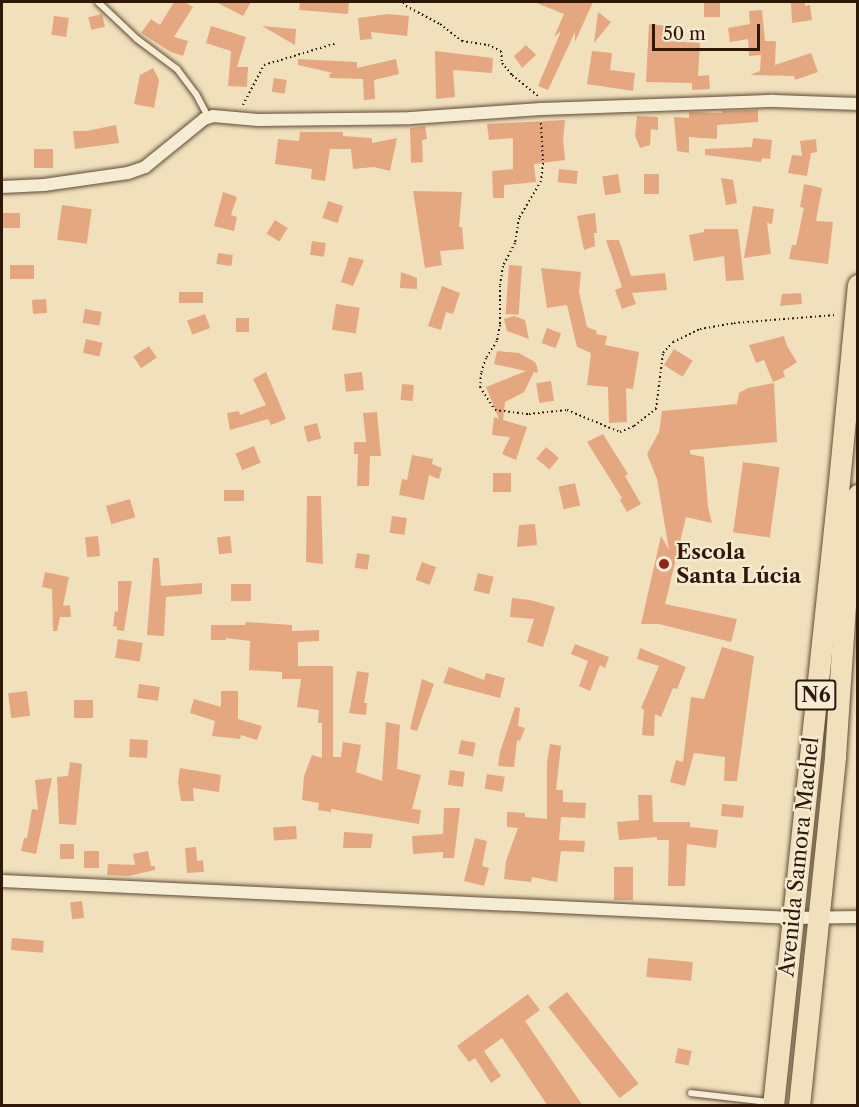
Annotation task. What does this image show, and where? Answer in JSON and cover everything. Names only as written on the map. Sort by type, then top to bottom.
[{"type":"highway","name":"Avenida Samora Machel","points":[[773,1104],[858,285]]},
{"type":"highway","name":"Avenida Samora Machel","points":[[799,1106],[858,495]]},
{"type":"street","points":[[2,187],[44,185],[115,177],[128,173],[145,167],[209,118],[220,116],[242,119],[411,118],[541,109],[774,101],[858,104]]},
{"type":"street","points":[[2,881],[793,918],[858,917]]},
{"type":"lane","points":[[98,2],[137,39],[177,69],[196,94],[209,118]]},
{"type":"lane","points":[[691,1093],[773,1104]]},
{"type":"path","points":[[403,2],[406,6],[440,24],[462,41],[488,45],[501,51],[502,63],[512,75],[538,95],[541,109],[543,163],[541,181],[519,218],[515,243],[503,266],[497,341],[480,373],[480,387],[495,410],[529,414],[567,410],[620,432],[634,426],[656,410],[663,353],[673,342],[700,329],[734,323],[855,313]]},
{"type":"path","points":[[242,119],[243,100],[254,88],[258,72],[264,65],[337,43]]},
{"type":"building","points":[[174,2],[184,2],[193,7],[174,37],[188,41],[183,56],[171,52],[141,33],[151,19],[160,25]]},
{"type":"building","points":[[216,2],[251,2],[243,16]]},
{"type":"building","points":[[300,2],[349,2],[348,14],[299,10]]},
{"type":"building","points":[[534,2],[593,2],[575,42],[575,32],[548,90],[538,86],[561,31],[554,37],[564,14]]},
{"type":"building","points":[[704,2],[720,2],[720,17],[704,17]]},
{"type":"building","points":[[791,2],[805,2],[805,6],[810,5],[812,20],[792,23]]},
{"type":"building","points":[[762,10],[765,41],[776,41],[775,65],[811,53],[818,72],[795,80],[794,76],[750,75],[760,71],[761,55],[749,56],[748,39],[730,42],[728,28],[750,24],[749,11]]},
{"type":"building","points":[[598,12],[611,22],[594,43]]},
{"type":"building","points":[[102,14],[105,27],[91,30],[88,17]]},
{"type":"building","points":[[388,14],[409,16],[407,36],[371,32],[372,39],[360,40],[358,18]]},
{"type":"building","points":[[54,16],[69,18],[66,37],[51,35]]},
{"type":"building","points":[[649,24],[667,26],[666,41],[700,43],[698,76],[709,75],[710,89],[692,90],[692,83],[646,82]]},
{"type":"building","points":[[211,26],[246,37],[237,67],[248,67],[247,87],[228,86],[231,51],[206,43]]},
{"type":"building","points":[[262,26],[296,29],[295,45]]},
{"type":"building","points":[[526,45],[536,55],[522,68],[514,56]]},
{"type":"building","points":[[435,51],[493,58],[492,73],[453,70],[455,97],[436,99]]},
{"type":"building","points":[[592,51],[612,53],[610,70],[635,73],[633,91],[587,84]]},
{"type":"building","points":[[298,59],[357,62],[357,68],[396,59],[399,74],[374,80],[375,99],[364,100],[363,79],[330,78],[329,74],[333,73],[298,65]]},
{"type":"building","points":[[153,68],[159,80],[154,108],[134,104],[140,75]]},
{"type":"building","points":[[274,78],[287,80],[285,94],[272,92]]},
{"type":"building","points":[[758,110],[758,122],[717,125],[717,139],[689,137],[689,153],[677,151],[674,117],[689,118],[689,112],[722,113],[722,111]]},
{"type":"building","points":[[637,116],[658,117],[658,130],[651,129],[650,145],[640,148],[635,136]]},
{"type":"building","points":[[565,120],[563,139],[565,160],[534,164],[536,182],[504,185],[504,198],[493,198],[492,171],[513,169],[513,138],[489,140],[487,124]]},
{"type":"building","points":[[116,125],[119,143],[75,149],[73,131]]},
{"type":"building","points":[[425,126],[427,139],[422,140],[423,162],[411,163],[410,128]]},
{"type":"building","points":[[300,132],[343,132],[343,136],[372,138],[372,143],[397,138],[390,171],[374,167],[353,169],[351,149],[330,149],[325,181],[311,179],[312,169],[275,164],[278,139],[299,141]]},
{"type":"building","points":[[753,138],[772,140],[770,159],[762,158],[761,162],[705,155],[705,149],[752,147]]},
{"type":"building","points":[[816,139],[817,152],[811,153],[807,176],[788,173],[792,155],[802,156],[800,141]]},
{"type":"building","points":[[34,149],[53,149],[53,168],[34,168]]},
{"type":"building","points":[[559,169],[578,171],[577,184],[558,182]]},
{"type":"building","points":[[618,174],[621,193],[605,195],[602,177]]},
{"type":"building","points":[[644,174],[659,174],[659,194],[644,194]]},
{"type":"building","points":[[721,178],[733,180],[737,203],[726,205]]},
{"type":"building","points":[[804,184],[822,188],[816,221],[833,222],[828,264],[789,259],[792,245],[796,245],[804,208],[800,207]]},
{"type":"building","points":[[413,191],[462,192],[459,227],[462,227],[464,249],[440,251],[442,265],[425,268]]},
{"type":"building","points":[[223,192],[237,197],[231,215],[237,217],[234,231],[214,226]]},
{"type":"building","points":[[328,201],[343,206],[338,223],[322,218]]},
{"type":"building","points":[[62,205],[92,209],[87,244],[57,240]]},
{"type":"building","points":[[753,206],[774,209],[772,224],[767,223],[771,254],[744,258]]},
{"type":"building","points":[[2,213],[20,213],[20,228],[2,228]]},
{"type":"building","points":[[595,213],[597,233],[594,233],[595,246],[584,250],[577,216]]},
{"type":"building","points":[[275,220],[288,228],[279,242],[267,234]]},
{"type":"building","points":[[704,229],[738,229],[744,280],[726,281],[724,256],[694,261],[689,235],[704,232]]},
{"type":"building","points":[[606,240],[619,240],[631,276],[665,273],[667,290],[632,293],[636,304],[622,309],[615,290],[622,287]]},
{"type":"building","points":[[312,241],[326,243],[324,257],[310,255]]},
{"type":"building","points":[[218,253],[233,255],[231,266],[216,264]]},
{"type":"building","points":[[349,257],[364,260],[353,286],[341,282]]},
{"type":"building","points":[[10,265],[34,265],[34,279],[10,279]]},
{"type":"building","points":[[509,265],[522,266],[519,315],[506,314]]},
{"type":"building","points":[[541,268],[581,272],[579,292],[587,327],[597,331],[596,334],[607,336],[605,345],[639,352],[633,389],[626,388],[627,422],[609,423],[608,387],[587,385],[591,353],[577,347],[567,305],[547,308]]},
{"type":"building","points":[[401,272],[417,278],[417,289],[400,288]]},
{"type":"building","points":[[442,286],[460,293],[453,314],[446,312],[441,330],[428,326]]},
{"type":"building","points":[[179,292],[203,292],[203,303],[179,303]]},
{"type":"building","points":[[801,293],[802,304],[780,306],[782,294]]},
{"type":"building","points":[[46,299],[47,313],[33,314],[32,300]]},
{"type":"building","points":[[336,304],[360,308],[356,333],[332,330]]},
{"type":"building","points":[[85,309],[102,312],[99,326],[83,323]]},
{"type":"building","points":[[205,314],[210,328],[192,335],[187,320]]},
{"type":"building","points":[[514,316],[525,320],[529,339],[507,331],[504,319]]},
{"type":"building","points":[[236,318],[249,318],[249,332],[236,332]]},
{"type":"building","points":[[547,328],[561,333],[556,348],[542,343]]},
{"type":"building","points":[[784,336],[797,362],[783,371],[785,377],[773,382],[764,360],[756,363],[749,345]]},
{"type":"building","points":[[86,339],[103,343],[99,356],[83,353]]},
{"type":"building","points":[[149,346],[157,358],[141,368],[133,357]]},
{"type":"building","points":[[674,349],[693,361],[683,377],[664,365]]},
{"type":"building","points":[[497,351],[519,353],[535,362],[537,366],[538,373],[534,372],[524,392],[505,402],[503,420],[527,427],[516,460],[502,454],[510,437],[492,435],[494,417],[499,419],[486,387],[526,371],[494,364]]},
{"type":"building","points":[[266,372],[286,419],[271,425],[268,419],[230,430],[227,413],[239,411],[240,415],[266,405],[253,379]]},
{"type":"building","points":[[362,372],[364,390],[346,392],[344,374]]},
{"type":"building","points":[[551,381],[554,401],[539,403],[536,383]]},
{"type":"building","points":[[774,383],[777,442],[690,450],[690,454],[704,457],[708,507],[712,523],[686,517],[665,604],[737,619],[731,642],[659,624],[641,624],[661,536],[669,550],[657,479],[647,454],[659,432],[662,411],[737,404],[739,393],[748,388]]},
{"type":"building","points":[[402,384],[414,385],[413,401],[401,400]]},
{"type":"building","points":[[377,412],[381,456],[370,456],[369,486],[357,486],[358,454],[354,454],[354,442],[366,442],[363,413]]},
{"type":"building","points":[[317,423],[321,438],[308,442],[303,427]]},
{"type":"building","points":[[603,434],[628,474],[625,476],[641,504],[627,512],[620,500],[622,498],[587,442]]},
{"type":"building","points":[[254,446],[261,463],[242,470],[235,453]]},
{"type":"building","points":[[546,447],[559,458],[549,469],[536,458]]},
{"type":"building","points":[[412,455],[433,459],[432,464],[442,468],[439,479],[429,475],[424,500],[399,495],[402,479],[407,480]]},
{"type":"building","points":[[743,462],[780,467],[770,537],[733,532]]},
{"type":"building","points":[[493,473],[511,473],[511,492],[493,492]]},
{"type":"building","points":[[575,483],[580,505],[564,509],[558,487]]},
{"type":"building","points":[[224,490],[244,490],[244,501],[224,501]]},
{"type":"building","points":[[307,496],[321,496],[323,564],[306,562]]},
{"type":"building","points":[[130,499],[135,517],[111,524],[106,506]]},
{"type":"building","points":[[392,516],[407,518],[404,535],[390,533]]},
{"type":"building","points":[[535,524],[537,545],[517,547],[519,525]]},
{"type":"building","points":[[98,536],[100,556],[87,557],[85,537]]},
{"type":"building","points":[[230,536],[232,553],[219,554],[217,538]]},
{"type":"building","points":[[357,553],[370,555],[367,570],[355,568]]},
{"type":"building","points":[[153,558],[159,558],[161,586],[202,583],[202,594],[166,597],[164,636],[147,635]]},
{"type":"building","points":[[422,562],[436,567],[430,585],[416,580]]},
{"type":"building","points":[[45,572],[69,577],[63,606],[70,605],[71,617],[60,617],[57,631],[53,631],[52,589],[42,587]]},
{"type":"building","points":[[478,573],[494,577],[489,594],[474,590]]},
{"type":"building","points":[[118,581],[132,581],[124,631],[117,630],[117,627],[113,626],[115,611],[118,612]]},
{"type":"building","points":[[231,584],[251,584],[251,601],[231,601]]},
{"type":"building","points":[[512,598],[555,607],[543,647],[527,642],[534,619],[510,617]]},
{"type":"building","points":[[246,622],[292,625],[292,631],[319,630],[319,641],[298,642],[298,666],[333,666],[333,757],[341,757],[343,742],[361,745],[356,772],[382,781],[386,722],[400,725],[397,769],[421,775],[412,809],[421,810],[419,824],[331,809],[331,812],[318,810],[319,803],[302,800],[304,776],[312,755],[322,758],[322,723],[318,723],[319,710],[297,707],[301,679],[282,679],[282,672],[249,670],[250,641],[226,638],[226,640],[211,640],[211,625],[245,625]]},
{"type":"building","points":[[118,639],[143,643],[140,662],[115,658]]},
{"type":"building","points":[[575,644],[609,657],[605,668],[600,665],[590,691],[579,686],[588,661],[571,654]]},
{"type":"building","points":[[722,647],[754,656],[737,781],[724,781],[725,757],[694,753],[685,786],[670,782],[676,760],[683,762],[691,697],[704,699]]},
{"type":"building","points":[[640,648],[686,667],[677,689],[673,688],[661,717],[655,714],[654,736],[642,735],[644,710],[641,708],[659,666],[637,659]]},
{"type":"building","points":[[449,667],[484,680],[486,673],[505,678],[500,698],[443,683]]},
{"type":"building","points":[[357,671],[369,673],[364,703],[367,703],[366,715],[349,713]]},
{"type":"building","points":[[422,679],[434,684],[417,731],[410,729]]},
{"type":"building","points":[[139,684],[160,687],[158,701],[137,698]]},
{"type":"building","points":[[27,691],[30,716],[11,718],[8,693]]},
{"type":"building","points":[[221,691],[238,691],[238,719],[262,726],[257,740],[241,735],[240,739],[212,736],[215,721],[190,713],[194,699],[221,707]]},
{"type":"building","points":[[74,700],[93,700],[93,718],[74,718]]},
{"type":"building","points":[[515,707],[520,708],[518,726],[525,728],[520,741],[517,740],[514,767],[498,766],[500,752]]},
{"type":"building","points":[[130,739],[148,740],[147,758],[129,757]]},
{"type":"building","points":[[461,740],[476,743],[473,757],[458,754]]},
{"type":"building","points":[[550,744],[561,746],[556,790],[563,790],[563,802],[586,803],[585,818],[561,817],[559,840],[585,841],[584,852],[561,851],[557,882],[532,877],[531,882],[504,879],[506,861],[518,828],[507,827],[507,812],[525,813],[525,817],[547,819],[547,762]]},
{"type":"building","points":[[70,762],[82,764],[76,825],[59,824],[57,777],[68,776]]},
{"type":"building","points":[[180,768],[221,775],[219,792],[193,788],[194,801],[181,801],[178,782]]},
{"type":"building","points":[[450,770],[465,772],[463,787],[448,785]]},
{"type":"building","points":[[487,774],[505,777],[502,792],[485,789]]},
{"type":"building","points":[[52,778],[36,854],[21,851],[24,838],[27,838],[32,809],[38,810],[35,780]]},
{"type":"building","points":[[638,795],[652,795],[653,822],[690,822],[690,827],[718,830],[716,848],[687,844],[685,886],[668,886],[669,840],[657,840],[657,837],[619,840],[617,822],[639,820]]},
{"type":"building","points":[[722,804],[744,806],[743,818],[721,816]]},
{"type":"building","points":[[444,808],[460,808],[454,858],[443,858],[443,852],[413,854],[412,836],[443,834]]},
{"type":"building","points":[[296,826],[297,839],[274,841],[273,828]]},
{"type":"building","points":[[344,832],[373,834],[371,848],[343,848]]},
{"type":"building","points":[[475,838],[487,841],[482,866],[489,868],[484,886],[464,881]]},
{"type":"building","points":[[60,844],[74,844],[74,859],[60,859]]},
{"type":"building","points":[[196,847],[197,861],[203,860],[204,872],[187,873],[185,848]]},
{"type":"building","points":[[84,851],[99,851],[99,868],[84,868]]},
{"type":"building","points":[[148,851],[151,866],[155,866],[155,870],[128,876],[107,875],[108,864],[135,865],[133,854]]},
{"type":"building","points":[[614,867],[633,867],[633,900],[614,900]]},
{"type":"building","points":[[82,901],[84,918],[72,919],[70,902]]},
{"type":"building","points":[[12,938],[44,941],[43,953],[11,950]]},
{"type":"building","points":[[648,958],[693,962],[691,981],[646,977]]},
{"type":"building","points":[[567,992],[638,1083],[620,1098],[548,1007]]},
{"type":"building","points":[[528,994],[540,1010],[525,1021],[583,1106],[548,1106],[502,1038],[484,1051],[501,1076],[491,1083],[475,1058],[469,1062],[457,1046]]},
{"type":"building","points":[[678,1048],[692,1051],[689,1066],[675,1063]]},
{"type":"place","name":"Escola Santa Lúcia","points":[[664,564]]}]
